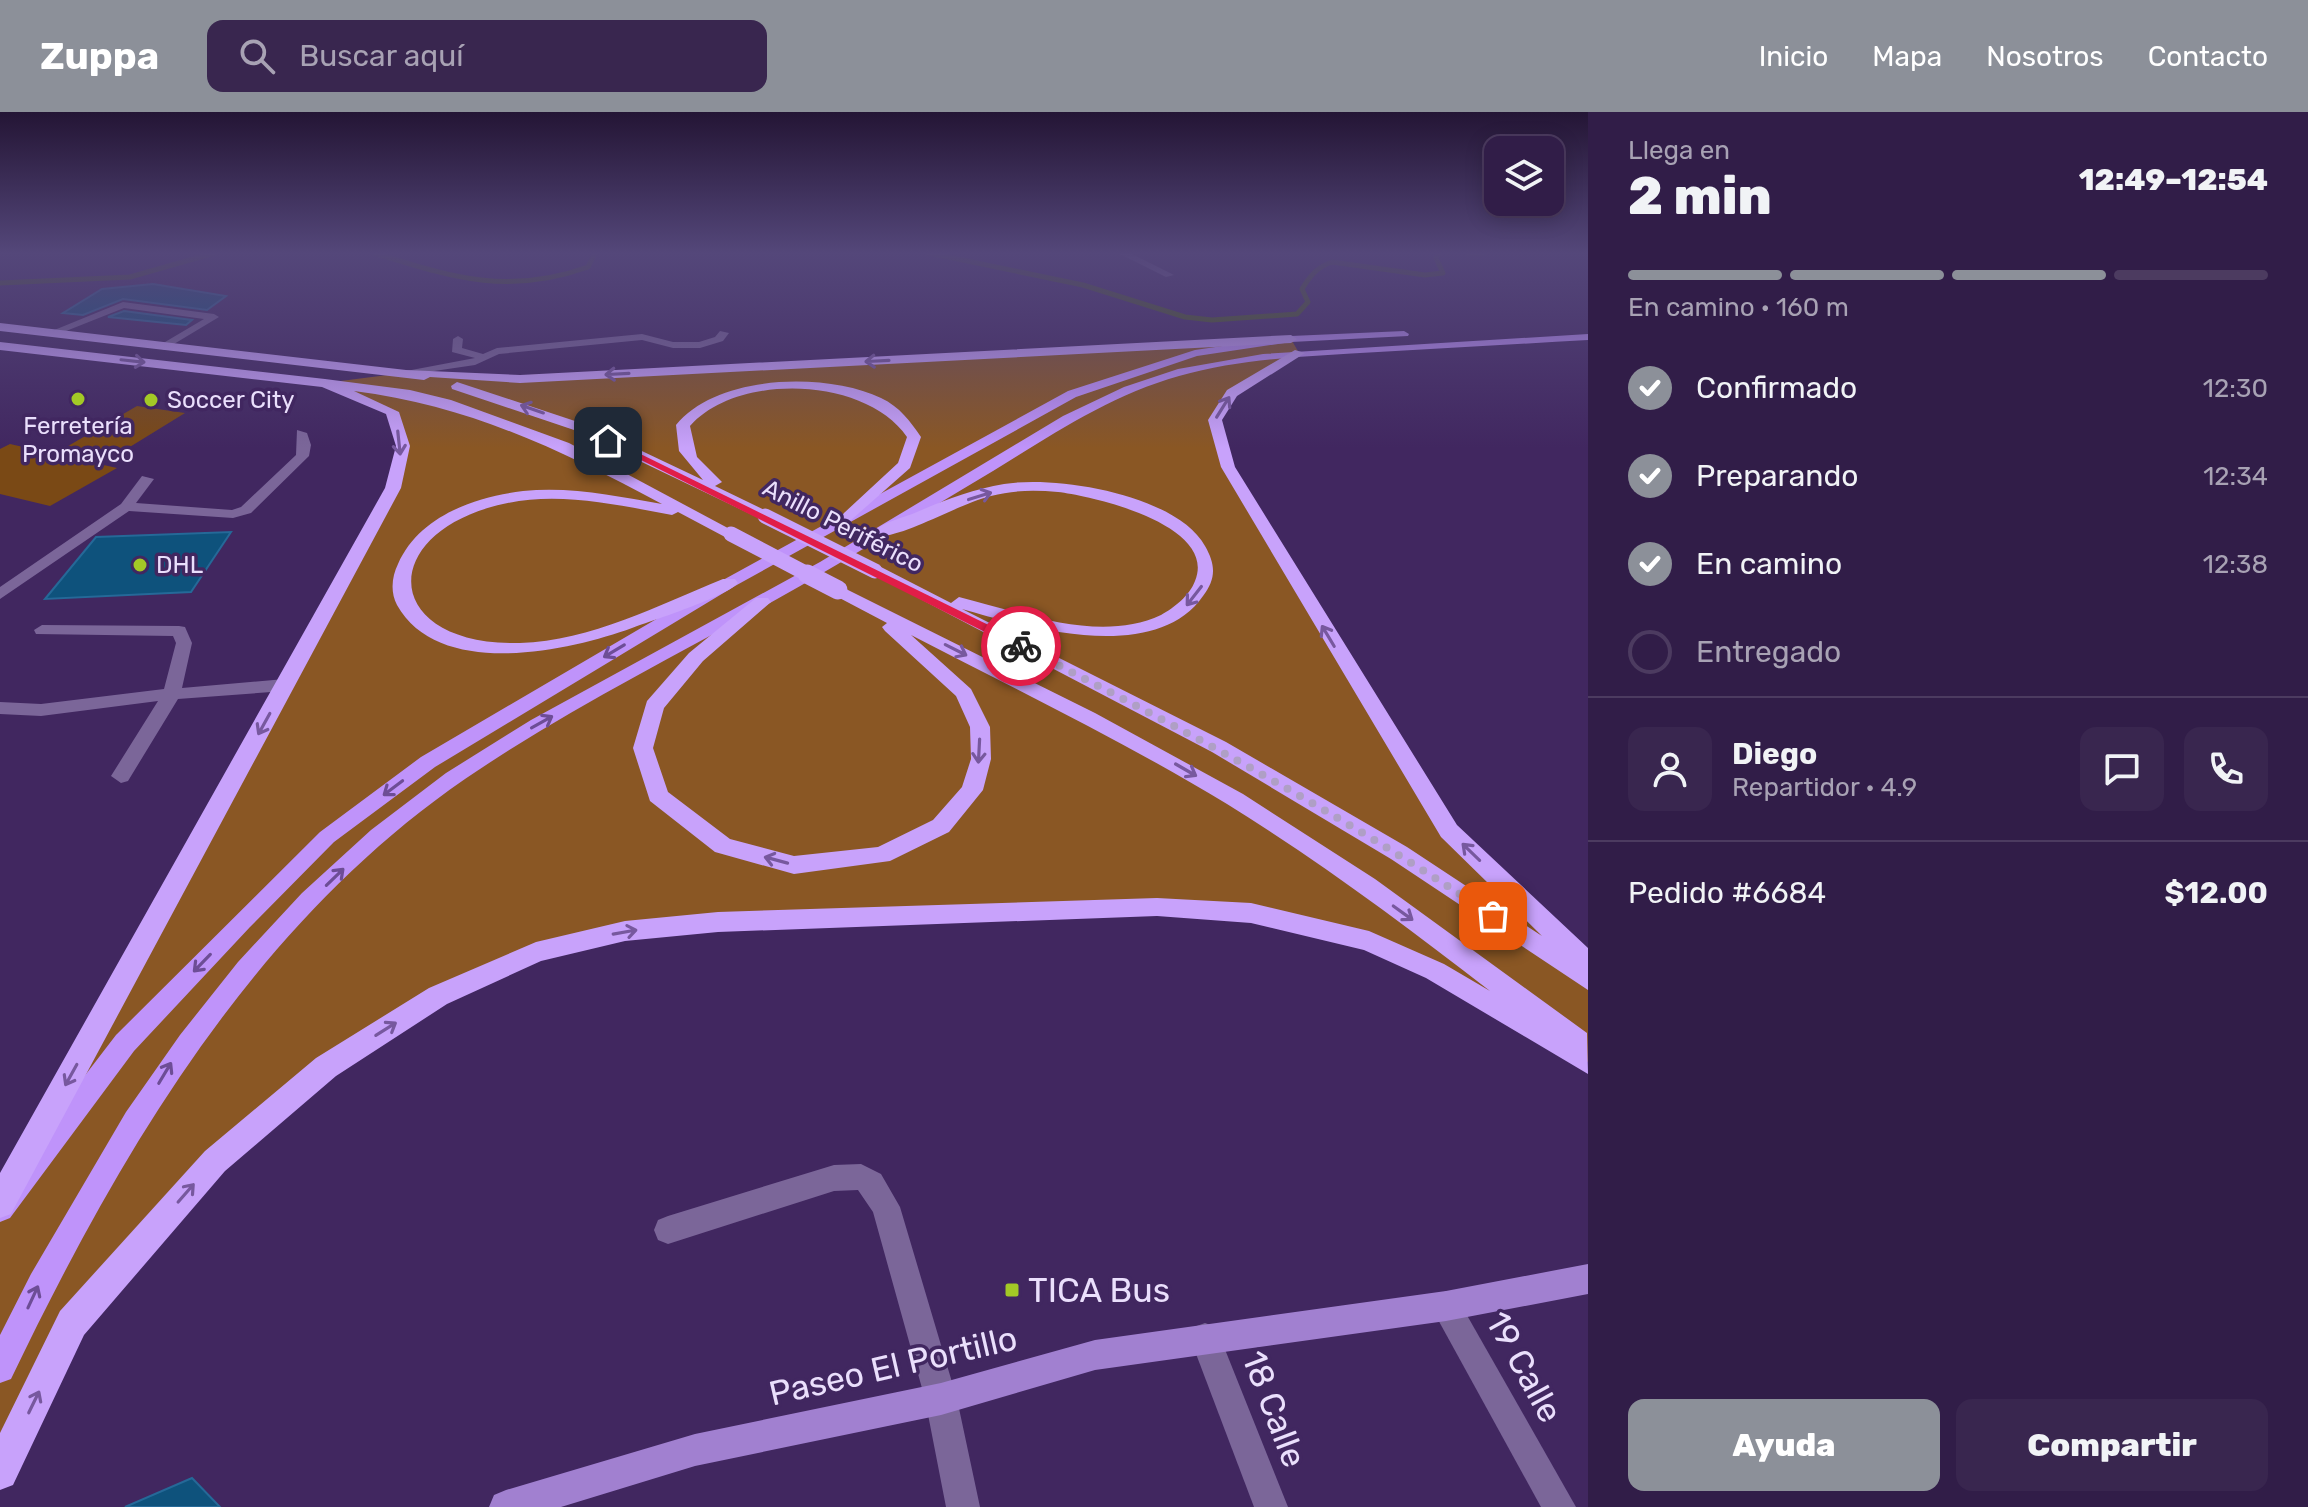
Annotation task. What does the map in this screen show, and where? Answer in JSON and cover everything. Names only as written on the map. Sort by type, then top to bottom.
[{"type":"highway","name":"Anillo Periférico","points":[[0,327],[409,372],[582,428],[902,584],[1219,747],[1399,853],[1588,979]]},
{"type":"highway","points":[[0,346],[410,394],[496,419],[564,446],[869,607],[1139,742],[1238,800],[1343,870],[1588,1048]]},
{"type":"highway","points":[[409,372],[500,379],[1295,346]]},
{"type":"highway","points":[[1295,346],[1232,393],[1215,420],[1228,467],[1449,831],[1588,964]]},
{"type":"highway","points":[[0,1206],[393,488],[403,446],[392,412],[325,383]]},
{"type":"highway","points":[[740,503],[691,463],[682,445],[683,425],[700,408],[726,397],[781,387],[842,390],[883,404],[909,424],[914,437],[905,465],[850,516]]},
{"type":"highway","points":[[881,532],[1006,488],[1071,489],[1145,507],[1176,526],[1196,548],[1206,569],[1201,589],[1185,607],[1153,622],[1118,630],[1075,630],[1024,622],[902,584]]},
{"type":"highway","points":[[690,513],[569,493],[502,500],[457,514],[409,553],[401,579],[404,602],[420,621],[448,638],[490,647],[539,647],[596,634],[729,583]]},
{"type":"highway","points":[[762,602],[696,657],[654,706],[643,748],[658,796],[723,846],[794,865],[882,855],[941,826],[972,790],[981,759],[980,727],[964,693],[869,607]]},
{"type":"highway","points":[[0,1472],[72,1323],[215,1161],[326,1067],[438,996],[536,952],[625,931],[718,922],[1157,907],[1251,913],[1369,941],[1435,971],[1588,1062]]},
{"type":"main road","points":[[1447,332],[1588,325]]},
{"type":"main road","points":[[0,1206],[125,1043],[327,837],[428,762],[729,583],[1072,394],[1195,353],[1416,333]]},
{"type":"main road","points":[[0,1368],[42,1277],[175,1056],[280,931],[365,848],[450,780],[531,728],[762,602],[1087,407],[1152,381],[1295,346],[1588,337]]},
{"type":"main road","name":"Paseo El Portillo","points":[[506,1507],[695,1450],[941,1399],[1095,1355],[1446,1306],[1588,1279]]},
{"type":"street","points":[[52,333],[90,318]]},
{"type":"street","points":[[164,347],[212,318]]},
{"type":"street","points":[[409,372],[479,359],[497,351],[596,340],[649,338],[669,344],[700,345],[719,339],[724,333]]},
{"type":"street","points":[[458,339],[456,350],[479,359],[500,379]]},
{"type":"street","points":[[126,507],[219,515],[246,510],[302,456],[305,445],[301,433]]},
{"type":"street","points":[[0,594],[8,584],[126,507],[147,479]]},
{"type":"street","points":[[42,630],[179,631],[184,643],[172,694],[121,776]]},
{"type":"street","points":[[0,708],[41,710],[172,694],[285,685]]},
{"type":"street","points":[[668,1230],[834,1178],[857,1174],[872,1182],[886,1207],[941,1399],[963,1507]]},
{"type":"street","name":"19 Calle","points":[[1446,1306],[1559,1507]]},
{"type":"street","name":"18 Calle","points":[[1205,1338],[1271,1507]]},
{"type":"shaded area","points":[[1291,339],[1299,353],[1233,393],[1215,420],[1228,467],[1449,831],[1588,964],[1588,1062],[1435,971],[1251,913],[718,922],[536,952],[326,1067],[72,1323],[0,1454],[0,1203],[393,488],[403,446],[392,412],[325,383],[411,372],[468,378]]},
{"type":"shaded area","points":[[137,406],[185,413],[107,461],[56,453]]},
{"type":"shaded area","points":[[10,444],[117,468],[50,506],[0,494],[0,449]]},
{"type":"building","points":[[119,318],[192,320],[186,325]]},
{"type":"building","name":"DHL","points":[[231,532],[191,592],[45,599],[96,537]]},
{"type":"building","points":[[192,1478],[220,1507],[125,1507]]},
{"type":"waterway","points":[[1195,318],[1239,318]]},
{"type":"way so far","points":[[1021,646],[1219,747],[1399,853],[1493,916]]},
{"type":"place","name":"Ferretería Promayco","points":[[78,399]]},
{"type":"place","name":"Soccer City","points":[[151,400]]},
{"type":"place","name":"DHL","points":[[140,565]]},
{"type":"place","name":"TICA Bus","points":[[1012,1290]]},
{"type":"route","points":[[608,441],[740,503],[1021,646]]}]
